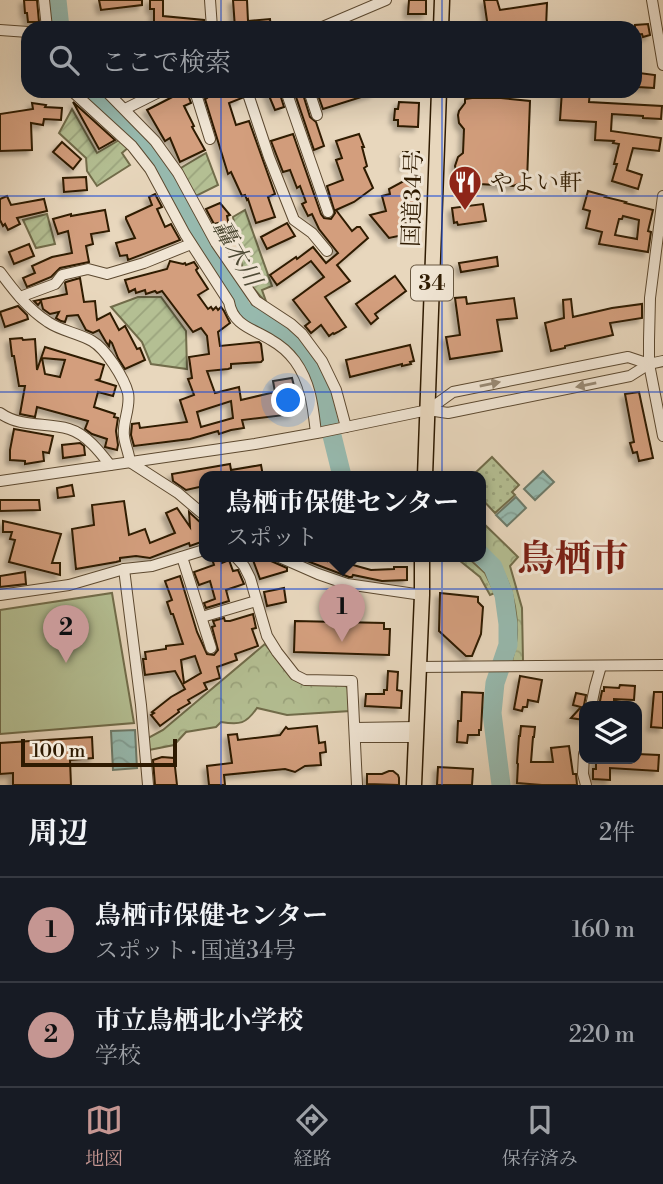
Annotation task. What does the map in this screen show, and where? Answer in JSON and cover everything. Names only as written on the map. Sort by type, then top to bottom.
[{"type":"highway","points":[[441,21],[442,0]]},
{"type":"highway","name":"国道34号","points":[[425,471],[439,98]]},
{"type":"highway","points":[[414,785],[422,562]]},
{"type":"street","points":[[44,0],[46,21]]},
{"type":"street","points":[[210,0],[212,21]]},
{"type":"street","points":[[336,21],[386,0]]},
{"type":"street","points":[[652,0],[663,65]]},
{"type":"street","points":[[0,38],[5,30]]},
{"type":"street","points":[[80,98],[132,146],[150,169],[239,323],[270,339],[295,361],[309,387],[319,433]]},
{"type":"street","points":[[113,98],[155,141],[178,173],[216,243],[256,301],[302,334],[322,361],[336,390],[344,428]]},
{"type":"street","points":[[125,109],[147,98]]},
{"type":"street","points":[[197,98],[210,139]]},
{"type":"street","points":[[249,98],[294,220],[312,233],[327,251]]},
{"type":"street","points":[[287,98],[328,212]]},
{"type":"street","points":[[311,98],[317,115]]},
{"type":"street","points":[[663,196],[650,298],[649,364],[663,436]]},
{"type":"street","points":[[20,297],[55,284],[62,275],[88,269],[107,274],[191,244]]},
{"type":"street","points":[[0,272],[29,308],[51,324],[90,340],[103,349],[128,393],[124,435],[131,462],[178,493],[199,511]]},
{"type":"street","points":[[428,410],[453,392],[628,357],[649,364]]},
{"type":"street","points":[[0,481],[319,433],[428,410],[448,413],[631,376],[649,364],[663,361]]},
{"type":"street","points":[[0,413],[18,422],[69,429],[78,433],[98,450],[110,465]]},
{"type":"street","points":[[0,595],[69,584],[124,569],[152,566],[199,552]]},
{"type":"street","points":[[182,557],[211,648]]},
{"type":"street","points":[[240,562],[250,578],[267,635],[276,652],[295,675],[305,680],[352,681],[357,785]]},
{"type":"street","points":[[291,562],[347,584],[422,595]]},
{"type":"street","points":[[124,569],[148,785]]},
{"type":"street","points":[[202,617],[256,601]]},
{"type":"street","points":[[418,667],[663,665]]},
{"type":"street","points":[[592,701],[601,666]]},
{"type":"street","points":[[355,732],[416,732]]},
{"type":"street","points":[[584,764],[586,785]]},
{"type":"green space","points":[[72,109],[97,153],[121,139],[129,147],[122,153],[130,165],[97,186],[87,171],[86,158],[59,133]]},
{"type":"green space","points":[[206,153],[218,185],[194,197],[179,169]]},
{"type":"green space","points":[[245,210],[272,286],[262,290],[267,304],[244,277],[233,217]]},
{"type":"green space","points":[[47,214],[55,244],[36,248],[23,220]]},
{"type":"green space","points":[[138,297],[161,297],[186,331],[187,369],[151,364],[142,342],[111,307]]},
{"type":"green space","points":[[492,457],[519,485],[512,492],[515,495],[495,513],[486,503],[486,471],[477,471]]},
{"type":"green space","points":[[486,526],[518,557],[510,566],[522,608],[523,661],[512,661],[517,634],[513,597],[504,573],[486,551]]},
{"type":"green space","points":[[461,562],[473,562],[485,573],[495,593],[490,595],[480,577]]},
{"type":"green space","points":[[112,593],[134,723],[0,734],[0,610]]},
{"type":"green space","points":[[265,644],[292,677],[345,684],[349,690],[350,711],[287,715],[257,708],[242,722],[221,722],[216,727],[186,732],[174,745],[149,750],[148,738],[163,730]]},
{"type":"water","points":[[543,471],[554,482],[535,500],[524,489]]},
{"type":"water","points":[[516,497],[526,508],[507,526],[496,515]]},
{"type":"water","points":[[135,730],[137,768],[113,770],[111,731]]},
{"type":"building","points":[[24,0],[37,0],[39,21],[28,21]]},
{"type":"building","points":[[99,0],[142,0],[142,5],[101,10]]},
{"type":"building","points":[[150,0],[163,0],[163,16],[204,21],[154,21],[154,9],[150,9]]},
{"type":"building","points":[[233,0],[247,0],[248,21],[234,21]]},
{"type":"building","points":[[409,0],[426,0],[426,14],[408,14]]},
{"type":"building","points":[[484,0],[497,0],[500,10],[547,3],[546,21],[487,21]]},
{"type":"building","points":[[642,24],[648,24],[650,35],[643,37]]},
{"type":"building","points":[[642,73],[655,75],[654,88],[642,87]]},
{"type":"building","points":[[170,98],[189,98],[191,103],[184,106],[205,150],[180,162],[170,138],[165,141],[147,110]]},
{"type":"building","points":[[242,98],[229,103],[236,125],[249,121],[275,194],[268,197],[275,217],[256,223],[248,199],[245,195],[242,196],[231,172],[228,174],[205,99]]},
{"type":"building","points":[[270,98],[281,98],[284,107],[275,110]]},
{"type":"building","points":[[296,98],[304,98],[310,117],[316,122],[324,146],[314,150]]},
{"type":"building","points":[[319,98],[358,98],[323,109]]},
{"type":"building","points":[[562,98],[589,98],[589,102],[662,106],[661,119],[612,114],[611,131],[661,138],[659,151],[633,148],[627,170],[642,175],[638,189],[612,181],[619,144],[613,143],[614,141],[595,140],[596,122],[560,120]]},
{"type":"building","points":[[465,99],[530,101],[527,181],[513,186],[462,183],[455,166],[458,157],[463,153],[464,129],[459,123],[458,115]]},
{"type":"building","points":[[73,102],[115,140],[99,149]]},
{"type":"building","points":[[399,102],[419,103],[418,127],[398,126],[398,120],[394,120]]},
{"type":"building","points":[[32,103],[62,108],[61,120],[44,119],[43,125],[31,123],[32,150],[0,151],[0,114],[33,109]]},
{"type":"building","points":[[293,134],[324,218],[331,219],[335,213],[327,186],[343,180],[336,160],[342,158],[336,141],[359,134],[367,166],[364,168],[373,188],[354,202],[336,210],[352,231],[360,227],[368,238],[337,265],[350,281],[325,297],[346,327],[329,336],[321,325],[311,333],[305,326],[310,322],[293,300],[324,277],[311,261],[277,285],[270,275],[313,247],[326,263],[338,253],[319,229],[312,214],[308,216],[302,204],[306,202],[300,186],[297,188],[290,170],[283,172],[271,141]]},
{"type":"building","points":[[62,142],[81,159],[73,169],[53,152]]},
{"type":"building","points":[[403,152],[419,152],[419,158],[403,168]]},
{"type":"building","points":[[413,176],[420,207],[403,211],[408,234],[389,238],[370,215],[386,211],[382,196],[390,194],[389,189]]},
{"type":"building","points":[[86,177],[87,190],[64,192],[63,178]]},
{"type":"building","points":[[588,191],[653,210],[648,231],[651,232],[648,252],[599,244],[602,232],[586,228],[590,211],[583,209]],"holes":[[[623,216],[639,220],[637,239],[615,235],[619,219]]]},
{"type":"building","points":[[155,194],[162,207],[157,209],[165,227],[171,224],[180,240],[128,260],[127,255],[120,256],[116,243],[135,238],[126,217],[152,205],[149,197]]},
{"type":"building","points":[[7,196],[11,205],[44,199],[47,211],[17,218],[20,224],[8,230],[0,220],[0,199]]},
{"type":"building","points":[[220,203],[230,215],[227,216],[231,236],[221,237],[218,223],[214,224],[206,209]]},
{"type":"building","points":[[483,204],[486,221],[458,225],[457,222],[454,223],[452,208]]},
{"type":"building","points":[[105,210],[109,231],[91,234],[93,244],[86,246],[89,262],[60,268],[51,277],[27,287],[23,278],[35,273],[32,266],[52,257],[72,253],[68,231],[58,234],[53,219]]},
{"type":"building","points":[[287,223],[295,236],[267,249],[261,237]]},
{"type":"building","points":[[29,244],[34,256],[14,264],[9,252]]},
{"type":"building","points":[[497,257],[498,266],[461,272],[459,263]]},
{"type":"building","points":[[170,261],[186,265],[194,262],[208,289],[198,295],[208,309],[211,307],[213,310],[216,307],[218,310],[221,307],[230,323],[218,332],[220,346],[261,344],[261,362],[231,364],[228,369],[207,371],[215,393],[239,387],[241,400],[275,392],[273,381],[292,378],[296,394],[290,395],[293,414],[242,420],[244,428],[219,434],[218,431],[190,439],[134,446],[132,424],[139,423],[140,428],[187,422],[180,400],[194,395],[188,379],[192,378],[189,357],[209,354],[207,336],[201,328],[193,332],[162,291],[146,294],[145,290],[136,293],[135,289],[129,292],[125,280],[167,269]],"holes":[[[231,401],[233,418],[201,427],[197,412]]]},
{"type":"building","points":[[395,276],[406,291],[375,314],[378,318],[371,324],[356,304]]},
{"type":"building","points":[[80,278],[84,302],[95,301],[97,320],[110,313],[119,330],[125,326],[145,360],[125,369],[112,343],[110,341],[109,346],[99,330],[93,333],[86,330],[78,315],[67,316],[65,322],[61,321],[56,318],[59,312],[50,314],[43,309],[41,301],[38,305],[34,301],[67,294],[65,283]]},
{"type":"building","points":[[466,297],[467,304],[514,298],[517,318],[497,320],[502,351],[450,359],[446,337],[460,335],[455,298]]},
{"type":"building","points":[[571,299],[573,317],[642,304],[642,318],[610,323],[613,335],[551,351],[545,323],[564,318],[563,300]]},
{"type":"building","points":[[18,306],[28,319],[5,327],[0,312]]},
{"type":"building","points":[[10,339],[35,339],[37,370],[45,347],[104,365],[100,379],[97,380],[116,386],[113,396],[98,392],[94,407],[115,414],[114,417],[118,418],[117,450],[105,447],[107,439],[85,429],[88,421],[37,407],[35,417],[20,414],[25,386],[19,386]],"holes":[[[42,358],[65,360],[60,377],[45,374]]]},
{"type":"building","points":[[410,345],[414,361],[410,362],[411,364],[350,377],[346,360]]},
{"type":"building","points":[[639,392],[653,458],[639,461],[637,452],[633,453],[630,443],[634,442],[625,394]]},
{"type":"building","points":[[14,429],[53,436],[49,453],[43,452],[44,461],[25,464],[25,461],[10,460]]},
{"type":"building","points":[[80,443],[84,446],[85,455],[63,458],[62,445]]},
{"type":"building","points":[[230,464],[231,470],[261,465],[262,471],[199,471],[199,487],[186,490],[173,481],[172,474]]},
{"type":"building","points":[[72,485],[74,496],[58,498],[57,488]]},
{"type":"building","points":[[0,500],[39,500],[40,510],[0,511]]},
{"type":"building","points":[[124,501],[129,535],[145,529],[150,543],[175,533],[166,513],[177,508],[190,527],[189,512],[199,521],[199,543],[190,546],[189,543],[150,558],[120,558],[120,561],[116,562],[76,569],[72,529],[94,525],[92,505]]},
{"type":"building","points":[[3,521],[61,534],[52,563],[60,563],[60,575],[9,562],[15,540],[10,539],[12,532],[3,532]]},
{"type":"building","points":[[213,562],[230,562],[233,571],[238,570],[244,584],[226,590],[229,601],[206,608],[204,603],[215,599],[210,581],[199,585],[194,572],[214,565]]},
{"type":"building","points":[[254,562],[273,562],[287,568],[287,571],[260,579]]},
{"type":"building","points":[[310,562],[342,562],[371,570],[407,567],[407,580],[382,581],[353,575],[349,577]]},
{"type":"building","points":[[25,572],[26,584],[0,587],[0,576]]},
{"type":"building","points":[[180,576],[197,632],[207,654],[214,655],[218,650],[213,621],[224,618],[225,621],[230,621],[253,614],[256,628],[252,629],[258,646],[235,654],[237,660],[217,667],[220,678],[204,683],[207,689],[188,700],[190,703],[160,726],[151,715],[154,713],[152,712],[185,689],[175,671],[145,675],[145,652],[183,644],[167,602],[172,600],[165,581]],"holes":[[[195,656],[201,673],[184,683],[181,660]]]},
{"type":"building","points":[[284,588],[286,602],[267,606],[264,592]]},
{"type":"building","points":[[440,593],[478,597],[478,602],[483,607],[481,634],[472,656],[466,656],[439,631]]},
{"type":"building","points":[[295,621],[384,623],[384,629],[390,629],[389,655],[294,652]]},
{"type":"building","points":[[388,671],[398,672],[397,690],[402,691],[401,708],[365,706],[366,694],[384,694],[384,690],[387,690]]},
{"type":"building","points":[[520,676],[542,680],[538,702],[528,700],[527,707],[523,707],[522,711],[514,709]]},
{"type":"building","points":[[620,685],[635,686],[634,700],[600,701],[604,687],[619,688]]},
{"type":"building","points":[[462,692],[483,693],[481,730],[479,735],[468,735],[467,743],[457,742]]},
{"type":"building","points":[[654,692],[663,692],[663,728],[651,727]]},
{"type":"building","points":[[576,693],[586,695],[585,701],[579,701],[579,706],[573,705]]},
{"type":"building","points":[[579,709],[579,719],[571,718]]},
{"type":"building","points":[[317,726],[319,743],[325,742],[326,752],[320,753],[321,765],[305,766],[295,772],[285,769],[224,775],[225,785],[209,785],[207,766],[232,763],[228,735],[237,734],[238,740],[280,735],[286,727]]},
{"type":"building","points":[[521,726],[535,727],[531,762],[553,762],[551,748],[569,746],[577,785],[517,783]]},
{"type":"building","points":[[92,737],[93,758],[70,760],[71,785],[13,785],[13,773],[0,774],[0,743]]},
{"type":"building","points":[[642,754],[659,755],[658,771],[610,768],[610,780],[593,779],[593,769],[596,769],[596,764],[642,764]]},
{"type":"building","points":[[162,757],[174,758],[177,785],[155,785],[153,760]]},
{"type":"building","points":[[438,767],[473,769],[472,785],[437,785]]},
{"type":"building","points":[[389,771],[398,775],[399,785],[367,784],[367,774]]},
{"type":"waterway","name":"轟木川","points":[[57,0],[59,21]]},
{"type":"waterway","name":"轟木川","points":[[102,98],[138,132],[233,290],[242,310],[276,326],[306,358],[320,387],[341,471]]},
{"type":"waterway","name":"轟木川","points":[[486,560],[493,567],[504,595],[508,624],[508,645],[495,683],[492,713],[501,785]]},
{"type":"place","name":"やよい軒","points":[[465,212]]},
{"type":"place","name":"鳥栖市保健センター","points":[[342,642]]},
{"type":"place","name":"市立鳥栖北小学校","points":[[66,663]]},
{"type":"district","name":"鳥栖市","points":[[573,558]]}]
